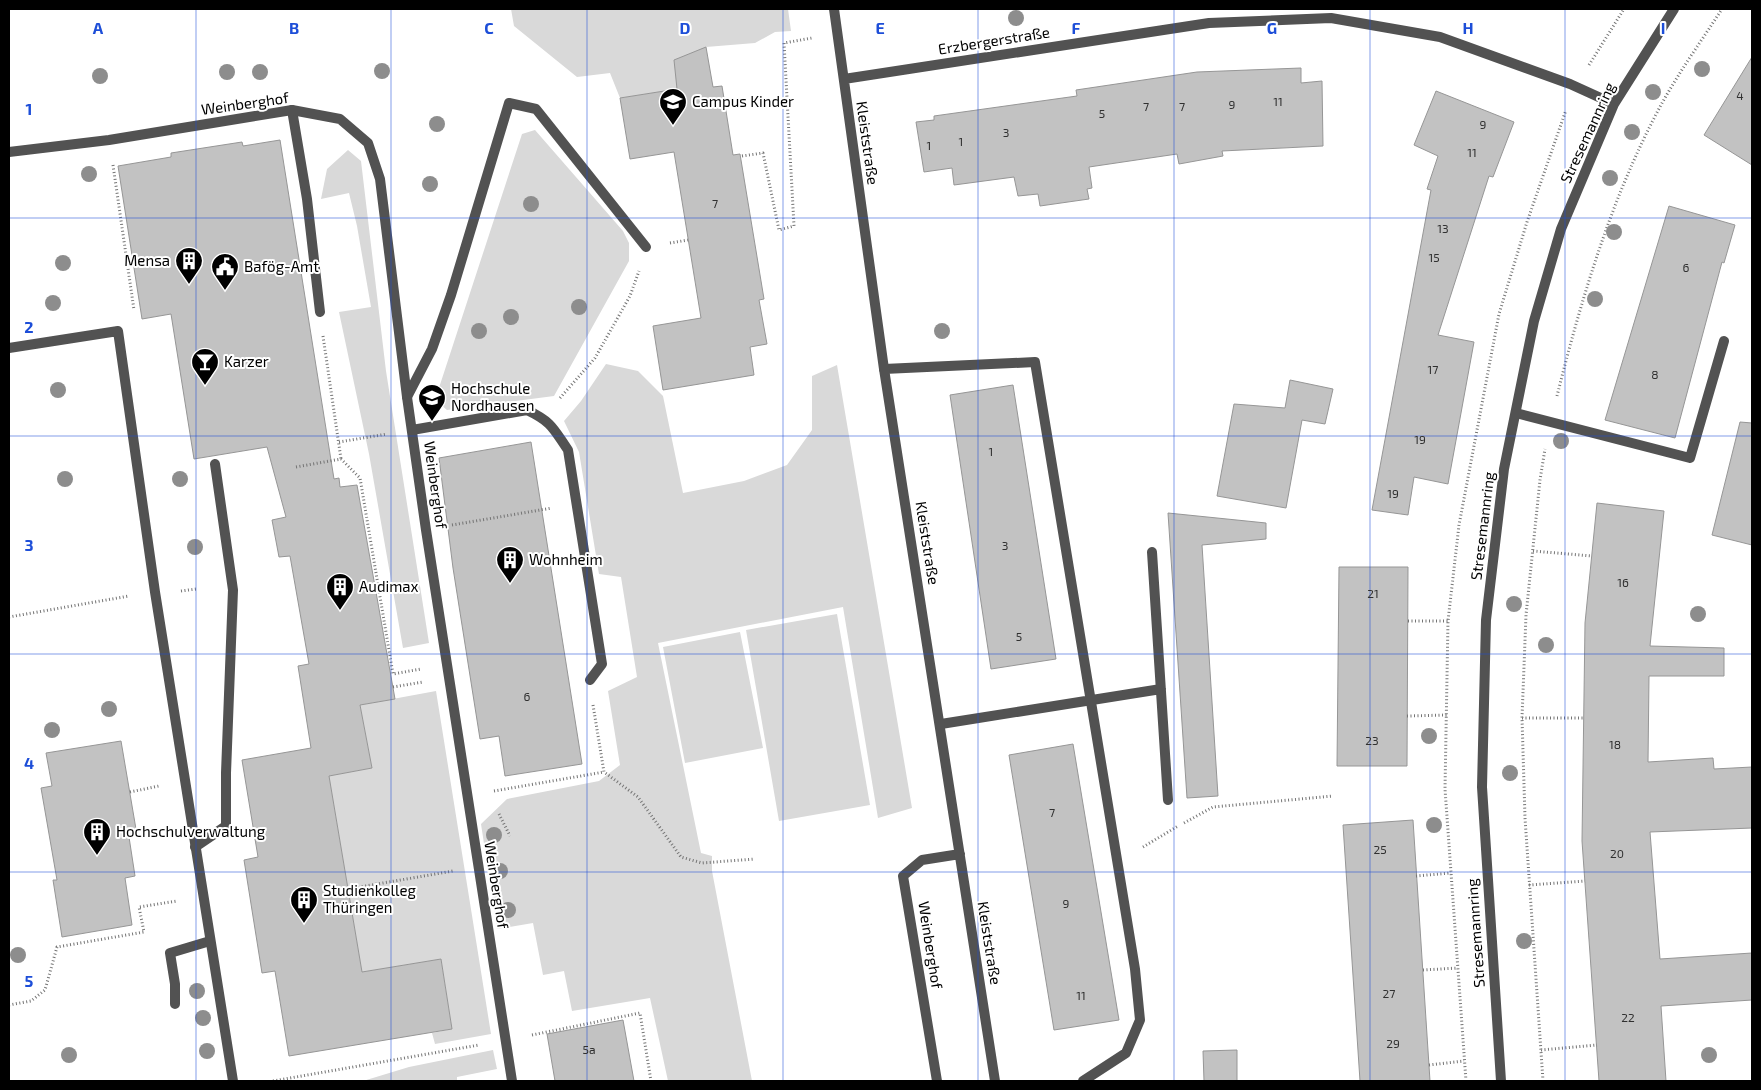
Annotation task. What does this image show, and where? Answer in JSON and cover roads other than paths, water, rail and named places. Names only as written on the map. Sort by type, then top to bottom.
[{"type":"street","name":"Kleiststraße","points":[[834,9],[884,369],[941,724],[995,1081]]},
{"type":"street","name":"Stresemannring","points":[[1500,1081],[1482,787],[1486,620],[1504,469],[1534,321],[1561,229],[1614,104],[1674,9]]},
{"type":"street","name":"Erzbergerstraße","points":[[844,79],[1210,22],[1331,18],[1440,37],[1570,84],[1614,104]]},
{"type":"street","points":[[407,397],[432,348],[451,294],[509,103],[536,109],[646,247]]},
{"type":"street","points":[[292,110],[307,200],[320,312]]},
{"type":"street","name":"Weinberghof","points":[[9,152],[110,140],[292,110],[340,119],[368,143],[380,179],[407,397],[426,530],[512,1081]]},
{"type":"street","points":[[9,348],[118,331],[155,592],[233,1081]]},
{"type":"street","points":[[1516,413],[1690,458],[1724,341]]},
{"type":"street","points":[[884,369],[1035,362],[1135,969],[1140,1020],[1126,1053],[1083,1081]]},
{"type":"street","points":[[412,430],[527,410],[544,418],[550,424],[568,450],[577,503],[602,664],[590,680]]},
{"type":"street","points":[[196,847],[226,826],[226,773],[233,590],[215,464]]},
{"type":"street","points":[[1152,552],[1168,800]]},
{"type":"street","points":[[941,724],[1161,689]]},
{"type":"street","name":"Weinberghof","points":[[937,1081],[903,876],[922,860],[960,854]]},
{"type":"street","points":[[175,1004],[175,984],[170,953],[210,941]]},
{"type":"place","name":"Campus Kinder","points":[[673,126]]},
{"type":"place","name":"Mensa","points":[[189,285]]},
{"type":"place","name":"Bafög-Amt","points":[[225,291]]},
{"type":"place","name":"Karzer","points":[[205,386]]},
{"type":"place","name":"Hochschule Nordhausen","points":[[432,422]]},
{"type":"place","name":"Wohnheim","points":[[510,584]]},
{"type":"place","name":"Audimax","points":[[340,611]]},
{"type":"place","name":"Hochschulverwaltung","points":[[97,856]]},
{"type":"place","name":"Studienkolleg Thüringen","points":[[304,924]]}]
